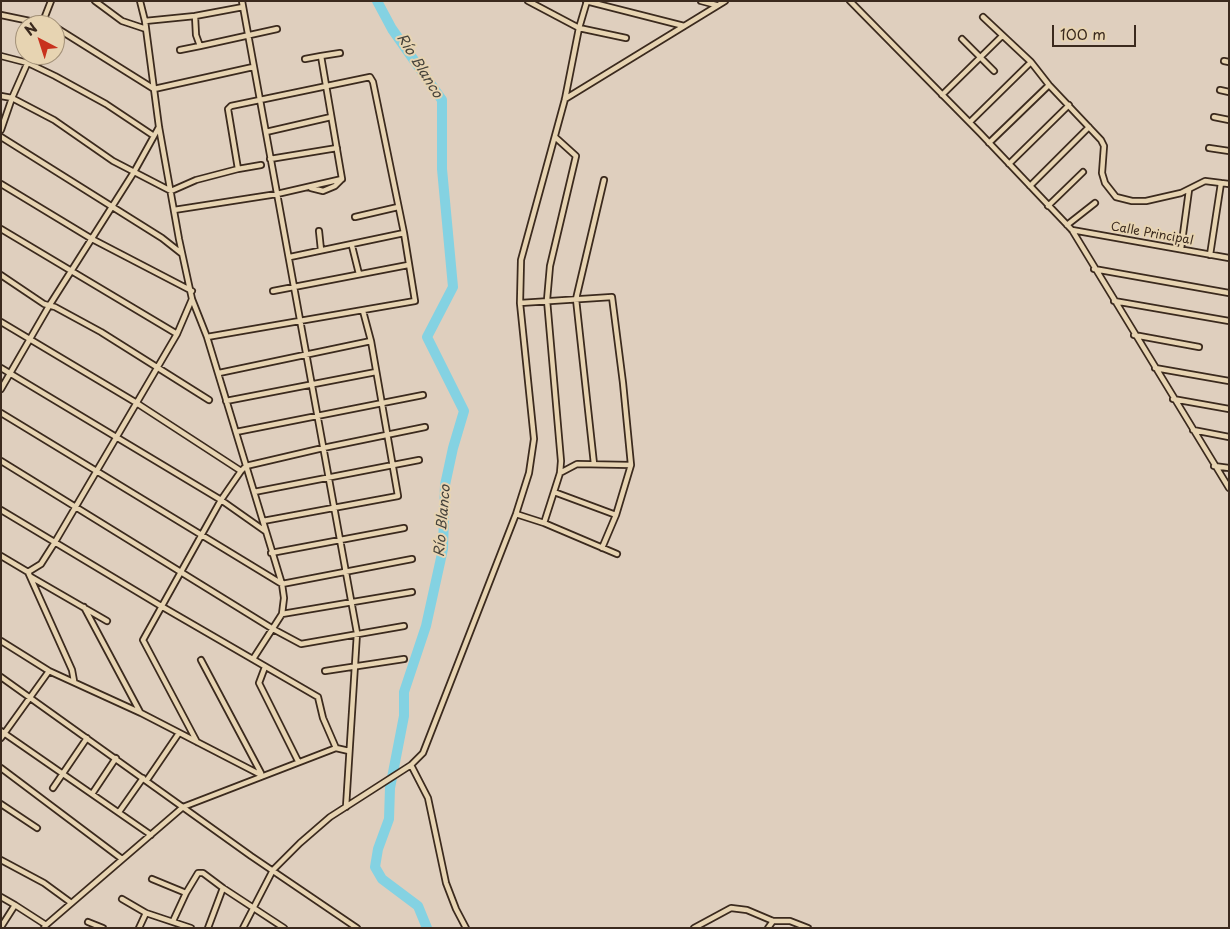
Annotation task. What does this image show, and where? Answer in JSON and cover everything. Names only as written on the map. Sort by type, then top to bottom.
[{"type":"street","points":[[45,15],[50,1]]},
{"type":"street","points":[[95,1],[122,21],[146,29]]},
{"type":"street","points":[[140,1],[145,21],[159,127],[172,191],[181,253],[192,291],[192,300],[219,373],[271,553],[282,584],[284,598],[282,614],[253,659]]},
{"type":"street","points":[[528,1],[579,28],[626,38]]},
{"type":"street","points":[[243,928],[273,870],[330,817],[411,765],[423,753],[430,740],[516,514],[529,473],[534,439],[520,303],[521,260],[565,99],[579,28],[587,1],[684,26]]},
{"type":"street","points":[[701,1],[716,5]]},
{"type":"street","points":[[565,99],[725,1]]},
{"type":"street","points":[[850,1],[970,122],[1072,230],[1134,335],[1229,488]]},
{"type":"street","points":[[145,21],[195,16],[242,4],[290,257],[311,384],[341,538],[357,634],[346,807]]},
{"type":"street","points":[[1,15],[15,18]]},
{"type":"street","points":[[195,16],[196,35],[200,46]]},
{"type":"street","points":[[983,17],[1031,62],[1049,85],[1089,127],[1104,146],[1102,173],[1105,183],[1116,197],[1132,201],[1146,201],[1189,190],[1205,182],[1229,184]]},
{"type":"street","points":[[180,50],[277,29]]},
{"type":"street","points":[[65,33],[154,89],[253,68]]},
{"type":"street","points":[[942,95],[1002,36]]},
{"type":"street","points":[[962,40],[994,71]]},
{"type":"street","points":[[305,59],[340,53]]},
{"type":"street","points":[[1,56],[15,60]]},
{"type":"street","points":[[174,210],[277,194],[342,179],[321,56]]},
{"type":"street","points":[[970,122],[1031,62]]},
{"type":"street","points":[[1,130],[12,98],[27,65]]},
{"type":"street","points":[[32,65],[106,104],[154,136]]},
{"type":"street","points":[[207,337],[415,301],[404,233],[373,82],[370,77],[231,106],[228,109],[238,169]]},
{"type":"street","points":[[989,143],[1049,85]]},
{"type":"street","points":[[1220,90],[1229,92]]},
{"type":"street","points":[[1,96],[12,98],[54,120],[113,161],[172,191]]},
{"type":"street","points":[[1009,164],[1069,105]]},
{"type":"street","points":[[266,132],[332,117]]},
{"type":"street","points":[[1214,117],[1229,120]]},
{"type":"street","points":[[1,389],[49,306],[134,172],[159,127]]},
{"type":"street","points":[[1030,186],[1089,127]]},
{"type":"street","points":[[544,523],[560,474],[546,300],[550,266],[576,156],[555,136]]},
{"type":"street","points":[[1,137],[112,206],[181,253]]},
{"type":"street","points":[[270,159],[337,148]]},
{"type":"street","points":[[1209,148],[1229,150]]},
{"type":"street","points":[[172,191],[196,180],[261,165]]},
{"type":"street","points":[[1048,206],[1083,172]]},
{"type":"street","points":[[594,464],[576,299],[604,180]]},
{"type":"street","points":[[1210,256],[1221,183]]},
{"type":"street","points":[[1,184],[92,239],[192,291]]},
{"type":"street","points":[[1181,249],[1189,190]]},
{"type":"street","points":[[1067,225],[1094,203]]},
{"type":"street","points":[[355,217],[398,207]]},
{"type":"street","points":[[1,229],[177,334]]},
{"type":"street","name":"Calle Principal","points":[[1072,230],[1229,258]]},
{"type":"street","points":[[319,231],[321,250]]},
{"type":"street","points":[[290,257],[352,246],[404,233]]},
{"type":"street","points":[[169,244],[179,239]]},
{"type":"street","points":[[352,246],[359,274]]},
{"type":"street","points":[[273,291],[408,265]]},
{"type":"street","points":[[1094,269],[1229,292]]},
{"type":"street","points":[[1,275],[49,306],[55,306],[101,332],[209,400]]},
{"type":"street","points":[[520,303],[612,297],[631,465],[616,515],[602,548]]},
{"type":"street","points":[[29,574],[41,564],[55,542],[115,436],[177,334],[192,300]]},
{"type":"street","points":[[1114,301],[1229,321]]},
{"type":"street","points":[[263,521],[398,496],[371,341],[363,311]]},
{"type":"street","points":[[1,322],[135,402],[241,471]]},
{"type":"street","points":[[1134,335],[1199,347]]},
{"type":"street","points":[[219,373],[306,353],[371,341]]},
{"type":"street","points":[[1,368],[221,500],[265,531]]},
{"type":"street","points":[[1155,368],[1229,381]]},
{"type":"street","points":[[226,401],[376,372]]},
{"type":"street","points":[[236,432],[317,414],[423,395]]},
{"type":"street","points":[[1173,399],[1229,409]]},
{"type":"street","points":[[1,413],[282,584],[346,570],[412,559]]},
{"type":"street","points":[[198,742],[143,640],[221,500],[241,471],[246,466],[425,427]]},
{"type":"street","points":[[1193,430],[1229,437]]},
{"type":"street","points":[[254,492],[419,460]]},
{"type":"street","points":[[1,461],[272,629],[305,645],[404,626]]},
{"type":"street","points":[[560,474],[571,466],[594,464],[631,465]]},
{"type":"street","points":[[1214,466],[1229,468]]},
{"type":"street","points":[[554,492],[616,515]]},
{"type":"street","points":[[1,510],[318,697],[323,718],[336,748]]},
{"type":"street","points":[[516,514],[544,523],[617,554]]},
{"type":"street","points":[[271,553],[341,538],[404,528]]},
{"type":"street","points":[[1,556],[107,621]]},
{"type":"street","points":[[29,574],[72,670],[74,681]]},
{"type":"street","points":[[282,614],[412,592]]},
{"type":"street","points":[[84,607],[141,713]]},
{"type":"street","points":[[1,641],[49,671],[141,713],[262,775]]},
{"type":"street","points":[[325,671],[404,659]]},
{"type":"street","points":[[201,660],[262,775]]},
{"type":"street","points":[[265,667],[259,683],[298,761]]},
{"type":"street","points":[[49,671],[2,734],[151,835]]},
{"type":"street","points":[[1,677],[349,926],[357,928]]},
{"type":"street","points":[[118,812],[179,733]]},
{"type":"street","points":[[53,788],[88,738]]},
{"type":"street","points":[[1,897],[45,926],[70,902],[184,807],[298,761],[336,748],[349,751]]},
{"type":"street","points":[[92,794],[116,758]]},
{"type":"street","points":[[411,765],[428,798],[446,883],[466,928]]},
{"type":"street","points":[[1,768],[122,859]]},
{"type":"street","points":[[1,804],[37,828]]},
{"type":"street","points":[[1,860],[44,883],[70,902]]},
{"type":"street","points":[[174,921],[186,893],[198,873],[203,873],[284,928]]},
{"type":"street","points":[[152,879],[186,893]]},
{"type":"street","points":[[208,928],[223,888]]},
{"type":"street","points":[[122,899],[146,912],[191,928]]},
{"type":"street","points":[[1,927],[15,905]]},
{"type":"street","points":[[694,928],[732,908],[746,910],[773,921],[790,921],[808,928]]},
{"type":"street","points":[[139,928],[146,912]]},
{"type":"street","points":[[768,928],[773,921]]},
{"type":"street","points":[[88,922],[103,928]]},
{"type":"waterway","name":"Río Blanco","points":[[377,1],[392,29],[442,100],[442,169],[453,287],[427,337],[464,411],[445,485],[443,549],[426,626],[404,692],[404,716],[390,788],[389,819],[378,849],[375,867],[382,879],[418,906],[427,928]]}]
